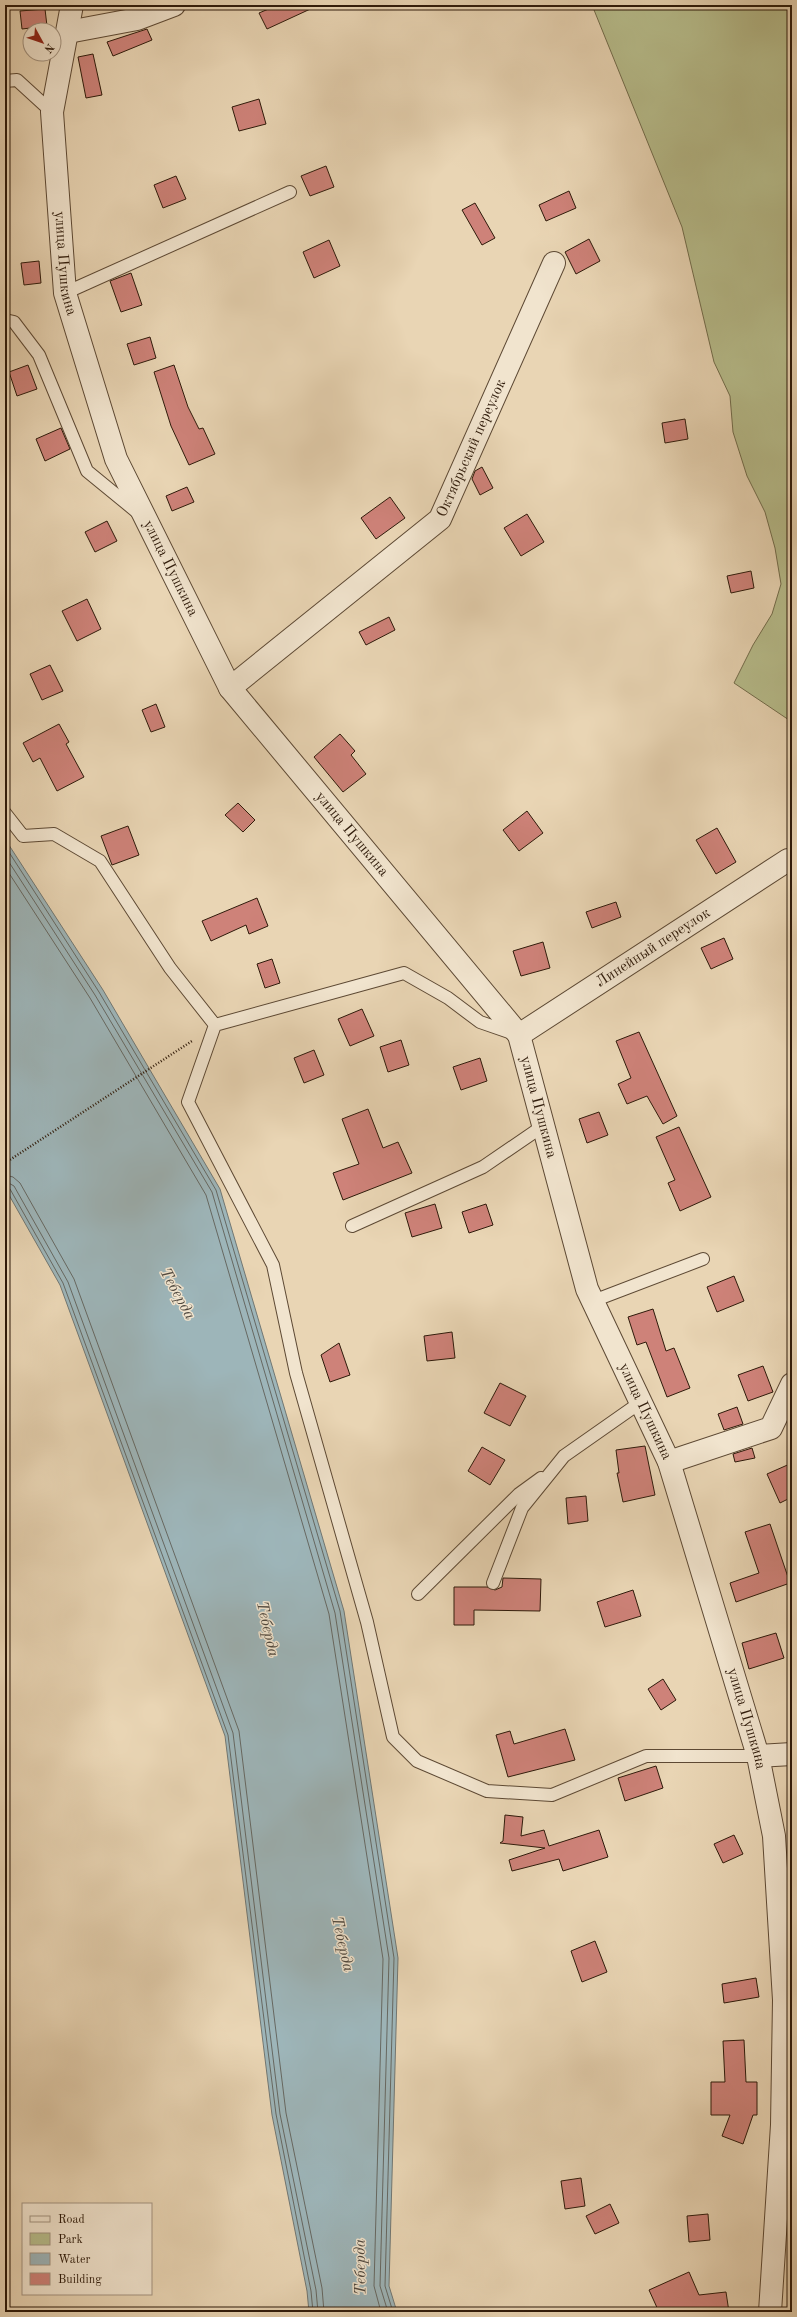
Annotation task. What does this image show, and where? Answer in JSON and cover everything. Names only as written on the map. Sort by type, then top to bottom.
[{"type":"street","name":"улица Пушкина","points":[[72,5],[52,112],[65,293],[116,459],[230,688],[519,1035],[587,1289],[669,1462],[758,1756],[774,1836],[784,2000],[782,2125],[770,2312]]},
{"type":"street","points":[[68,32],[137,19],[174,5]]},
{"type":"street","name":"Октябрьский переулок","points":[[230,688],[440,519],[554,263]]},
{"type":"street","name":"Линейный переулок","points":[[519,1035],[788,860]]},
{"type":"street","points":[[669,1462],[771,1428],[792,1384]]},
{"type":"street","points":[[758,1756],[792,1754]]},
{"type":"lane","points":[[5,81],[17,80],[52,112]]},
{"type":"lane","points":[[65,293],[290,192]]},
{"type":"lane","points":[[5,320],[14,322],[39,355],[88,471],[147,520]]},
{"type":"lane","points":[[5,813],[23,836],[54,834],[100,861],[170,968],[215,1025]]},
{"type":"lane","points":[[215,1025],[404,973],[448,998],[480,1022],[519,1035]]},
{"type":"lane","points":[[215,1025],[188,1102],[273,1265],[296,1373],[367,1622],[393,1737],[417,1761],[487,1791],[552,1795],[646,1756],[758,1756]]},
{"type":"lane","points":[[352,1226],[482,1167],[543,1126]]},
{"type":"lane","points":[[593,1301],[703,1259]]},
{"type":"lane","points":[[493,1583],[522,1508],[564,1456],[641,1402]]},
{"type":"lane","points":[[418,1594],[519,1494],[554,1469]]},
{"type":"path","points":[[5,1163],[137,1078],[215,1025]]},
{"type":"green space","points":[[592,5],[792,5],[792,722],[734,683],[753,645],[772,614],[781,584],[775,548],[765,512],[747,476],[733,432],[730,396],[714,362],[682,227]]},
{"type":"water","name":"Теберда","points":[[5,839],[103,990],[220,1189],[344,1611],[398,1958],[389,2286],[397,2312],[309,2312],[307,2291],[272,2115],[225,1736],[60,1285],[5,1188]]},
{"type":"building","points":[[278,5],[319,5],[267,29],[259,13]]},
{"type":"building","points":[[45,9],[47,22],[22,22],[22,29],[20,11]]},
{"type":"building","points":[[147,29],[152,40],[113,56],[107,42]]},
{"type":"building","points":[[93,54],[102,95],[86,98],[78,57]]},
{"type":"building","points":[[259,99],[266,124],[239,131],[232,107]]},
{"type":"building","points":[[326,166],[334,187],[310,196],[301,176]]},
{"type":"building","points":[[176,176],[186,199],[163,208],[154,185]]},
{"type":"building","points":[[569,191],[576,208],[546,221],[539,205]]},
{"type":"building","points":[[475,203],[495,238],[482,245],[462,210]]},
{"type":"building","points":[[589,239],[600,261],[576,274],[565,252]]},
{"type":"building","points":[[329,240],[340,266],[314,278],[303,252]]},
{"type":"building","points":[[39,261],[41,283],[24,285],[21,263]]},
{"type":"building","points":[[131,273],[142,305],[121,312],[110,281]]},
{"type":"building","points":[[150,337],[156,358],[134,365],[127,344]]},
{"type":"building","points":[[28,365],[37,389],[17,396],[9,372]]},
{"type":"building","points":[[174,365],[188,407],[199,429],[203,428],[215,454],[189,465],[171,426],[154,372]]},
{"type":"building","points":[[685,419],[688,439],[665,443],[662,423]]},
{"type":"building","points":[[61,428],[70,449],[45,461],[36,439]]},
{"type":"building","points":[[482,467],[493,488],[480,495],[472,479],[475,471]]},
{"type":"building","points":[[187,487],[194,502],[172,511],[166,496]]},
{"type":"building","points":[[390,497],[405,518],[376,539],[361,518]]},
{"type":"building","points":[[527,514],[544,542],[521,556],[504,528]]},
{"type":"building","points":[[107,521],[117,541],[95,552],[85,532]]},
{"type":"building","points":[[751,571],[754,588],[731,593],[727,576]]},
{"type":"building","points":[[87,599],[101,629],[77,641],[62,611]]},
{"type":"building","points":[[389,617],[395,630],[366,645],[359,632]]},
{"type":"building","points":[[50,665],[63,691],[42,700],[30,674]]},
{"type":"building","points":[[156,704],[165,727],[151,732],[142,710]]},
{"type":"building","points":[[59,724],[69,742],[66,744],[84,777],[57,791],[40,758],[33,762],[23,743]]},
{"type":"building","points":[[340,734],[355,751],[351,755],[366,774],[343,792],[314,757]]},
{"type":"building","points":[[238,803],[255,820],[243,832],[225,815]]},
{"type":"building","points":[[527,811],[543,833],[519,851],[503,830]]},
{"type":"building","points":[[128,826],[139,855],[112,865],[101,836]]},
{"type":"building","points":[[717,828],[736,862],[716,874],[696,840]]},
{"type":"building","points":[[257,898],[268,926],[249,934],[246,925],[211,941],[202,921]]},
{"type":"building","points":[[616,902],[621,917],[592,928],[586,912]]},
{"type":"building","points":[[724,938],[733,959],[711,969],[701,948]]},
{"type":"building","points":[[543,942],[550,968],[521,976],[513,951]]},
{"type":"building","points":[[272,959],[280,983],[265,988],[257,964]]},
{"type":"building","points":[[362,1009],[374,1036],[350,1046],[338,1019]]},
{"type":"building","points":[[639,1032],[677,1116],[663,1124],[647,1096],[627,1104],[618,1084],[631,1078],[616,1041]]},
{"type":"building","points":[[401,1040],[409,1065],[388,1072],[380,1047]]},
{"type":"building","points":[[314,1050],[324,1075],[304,1083],[294,1058]]},
{"type":"building","points":[[480,1058],[487,1081],[461,1090],[453,1067]]},
{"type":"building","points":[[368,1109],[383,1148],[398,1142],[412,1173],[343,1200],[333,1173],[359,1164],[342,1119]]},
{"type":"building","points":[[599,1112],[608,1135],[587,1143],[579,1119]]},
{"type":"building","points":[[679,1127],[711,1197],[680,1211],[668,1183],[675,1180],[656,1137]]},
{"type":"building","points":[[435,1204],[442,1228],[412,1237],[405,1213]]},
{"type":"building","points":[[486,1204],[493,1225],[469,1233],[462,1212]]},
{"type":"building","points":[[734,1276],[744,1301],[717,1312],[707,1287]]},
{"type":"building","points":[[653,1309],[666,1351],[674,1348],[690,1388],[667,1397],[646,1342],[637,1345],[628,1317]]},
{"type":"building","points":[[452,1332],[455,1358],[427,1361],[424,1336]]},
{"type":"building","points":[[339,1343],[350,1375],[330,1382],[321,1355]]},
{"type":"building","points":[[763,1366],[773,1392],[748,1401],[738,1375]]},
{"type":"building","points":[[500,1383],[526,1396],[510,1426],[484,1413]]},
{"type":"building","points":[[737,1407],[743,1424],[724,1430],[718,1414]]},
{"type":"building","points":[[645,1446],[655,1495],[623,1502],[617,1473],[619,1473],[616,1450]]},
{"type":"building","points":[[482,1447],[505,1460],[490,1485],[468,1471]]},
{"type":"building","points":[[752,1448],[755,1458],[735,1462],[733,1454]]},
{"type":"building","points":[[792,1463],[792,1497],[780,1503],[767,1474]]},
{"type":"building","points":[[586,1496],[588,1521],[568,1524],[566,1498]]},
{"type":"building","points":[[770,1524],[790,1583],[736,1602],[730,1583],[759,1573],[745,1532]]},
{"type":"building","points":[[503,1578],[541,1579],[540,1611],[474,1610],[474,1625],[454,1625],[454,1587],[487,1587],[495,1590],[502,1587]]},
{"type":"building","points":[[633,1590],[641,1616],[605,1627],[597,1602]]},
{"type":"building","points":[[776,1633],[784,1658],[749,1669],[742,1643]]},
{"type":"building","points":[[663,1679],[676,1700],[661,1710],[648,1689]]},
{"type":"building","points":[[565,1729],[575,1760],[508,1777],[496,1735],[510,1731],[514,1744]]},
{"type":"building","points":[[656,1766],[663,1788],[625,1801],[618,1778]]},
{"type":"building","points":[[505,1815],[523,1817],[521,1836],[544,1830],[549,1846],[599,1830],[608,1857],[563,1871],[559,1859],[512,1871],[509,1860],[545,1848],[500,1843],[503,1841]]},
{"type":"building","points":[[734,1835],[743,1854],[723,1863],[714,1844]]},
{"type":"building","points":[[595,1941],[607,1972],[582,1982],[571,1951]]},
{"type":"building","points":[[756,1978],[759,1997],[724,2003],[722,1984]]},
{"type":"building","points":[[744,2040],[746,2082],[757,2082],[757,2115],[753,2115],[743,2144],[722,2136],[730,2115],[711,2115],[711,2082],[725,2082],[723,2041]]},
{"type":"building","points":[[581,2178],[585,2206],[565,2209],[561,2181]]},
{"type":"building","points":[[610,2204],[619,2223],[595,2234],[586,2216]]},
{"type":"building","points":[[708,2214],[710,2240],[689,2242],[687,2216]]},
{"type":"building","points":[[689,2272],[699,2295],[726,2292],[729,2312],[659,2312],[649,2290]]}]
